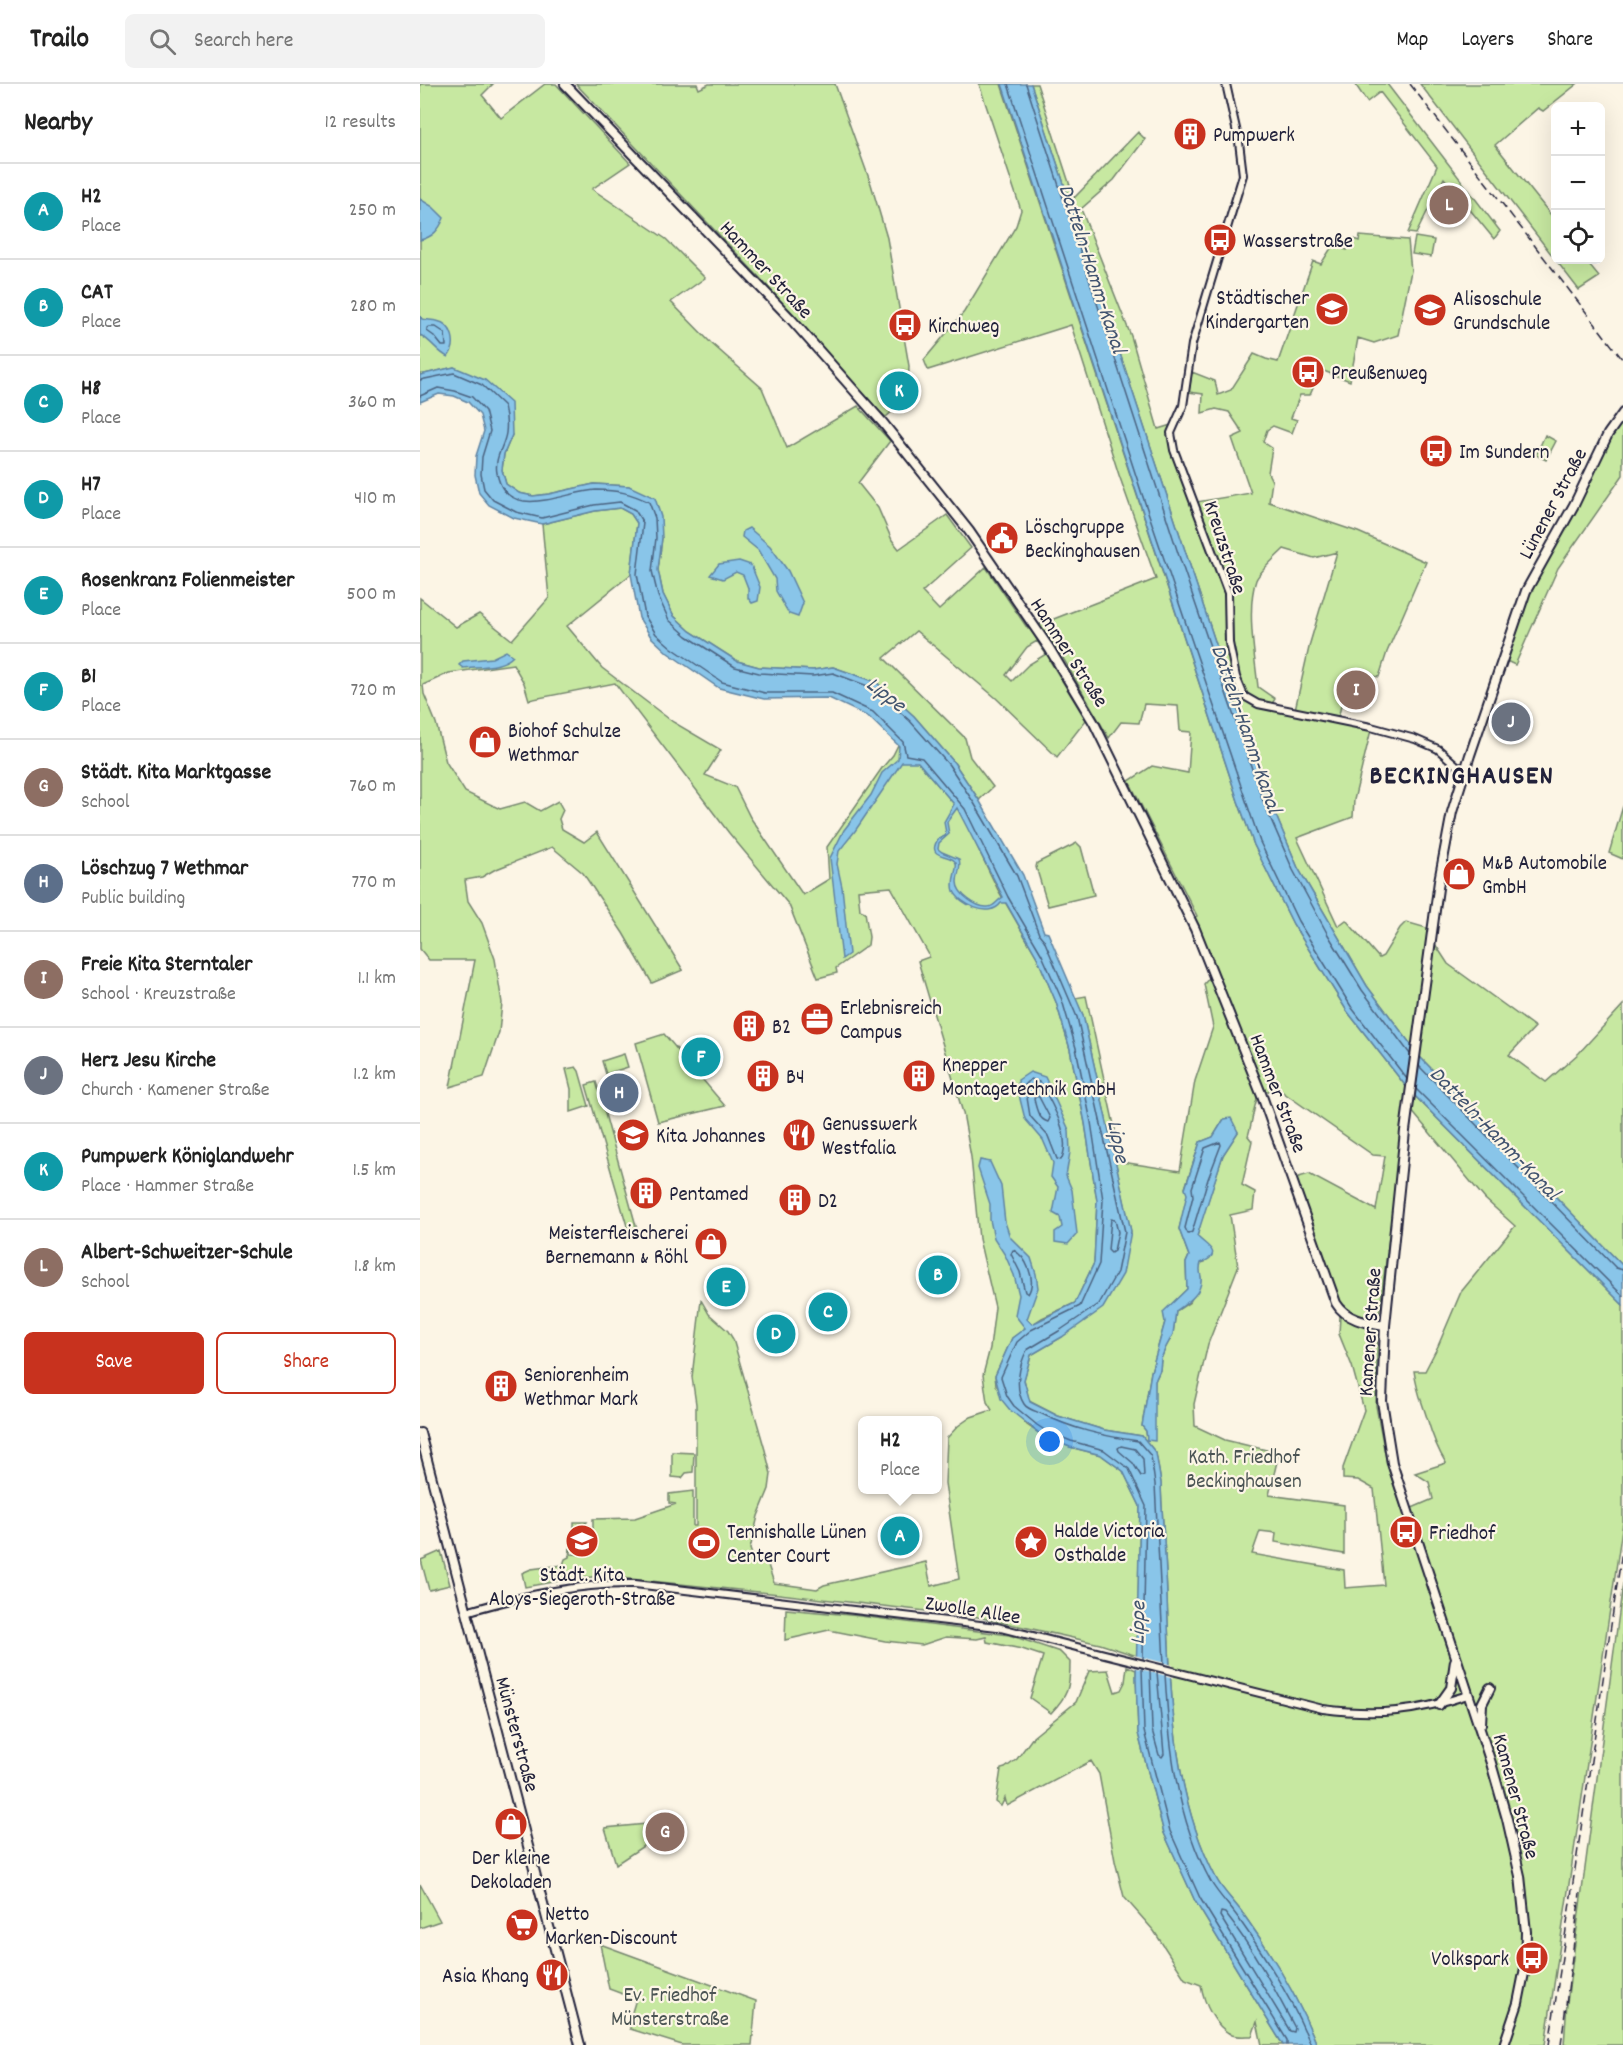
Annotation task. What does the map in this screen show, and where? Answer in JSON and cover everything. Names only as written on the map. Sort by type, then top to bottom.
[{"type":"main road","name":"Hammer Straße","points":[[565,84],[782,309],[883,423],[969,531],[1049,648],[1094,723],[1195,929],[1262,1096],[1336,1303],[1352,1318],[1385,1326]]},
{"type":"main road","name":"Lünener Straße","points":[[1518,612],[1531,581],[1575,503],[1608,434],[1623,413]]},
{"type":"main road","name":"Kamener Straße","points":[[1504,2045],[1522,1986],[1526,1957],[1521,1886],[1514,1848],[1480,1731],[1392,1463],[1382,1401],[1385,1326],[1408,1109],[1443,856],[1452,812],[1464,772],[1518,612]]},
{"type":"main road","name":"Münsterstraße","points":[[420,1432],[580,2045]]},
{"type":"main road","points":[[1439,1705],[1451,1688],[1455,1657]]},
{"type":"main road","points":[[1480,1731],[1482,1704],[1490,1688]]},
{"type":"street","name":"Kreuzstraße","points":[[1226,84],[1239,142],[1243,175],[1192,344],[1182,411],[1172,428],[1171,438],[1228,593],[1230,651],[1236,677],[1244,696],[1257,704],[1371,727],[1415,739],[1438,749],[1464,772]]},
{"type":"street","name":"Zwolle Allee","points":[[466,1612],[571,1588],[604,1584],[635,1584],[983,1624],[1241,1690],[1303,1705],[1345,1712],[1393,1712],[1439,1705],[1468,1695]]},
{"type":"green space","name":"Kath. Friedhof Beckinghausen","points":[[420,84],[493,84],[482,95],[501,118],[545,84],[556,84],[630,163],[592,189],[666,239],[705,278],[671,302],[711,343],[762,388],[787,448],[858,406],[890,441],[858,483],[878,508],[892,540],[899,549],[947,515],[971,548],[922,592],[939,610],[986,567],[1028,629],[1156,579],[1119,475],[1071,325],[928,370],[924,360],[964,312],[1016,226],[1021,210],[979,84],[1001,84],[1238,801],[1254,845],[1293,924],[1347,1011],[1408,1089],[1623,1305],[1623,1522],[1545,2045],[1317,2045],[1276,1963],[1216,1878],[1201,1845],[1190,1811],[1176,1741],[1172,1705],[1161,1483],[1156,1453],[1142,1436],[1104,1430],[1058,1416],[1029,1401],[1024,1379],[1031,1355],[1062,1337],[1131,1232],[1083,1015],[1075,998],[1086,996],[1122,1162],[1180,1171],[1195,1081],[1213,1027],[1204,984],[1215,971],[1194,918],[1197,916],[1129,781],[1152,766],[1188,773],[1191,732],[1180,731],[1178,706],[1144,704],[1139,723],[1121,722],[1109,738],[1060,653],[1050,661],[1086,720],[1057,757],[996,698],[916,631],[884,658],[965,738],[970,757],[993,787],[979,800],[953,761],[914,716],[876,682],[833,667],[813,670],[759,667],[737,661],[690,631],[674,616],[663,594],[658,570],[662,538],[629,486],[594,484],[533,496],[519,493],[506,484],[502,470],[504,454],[512,435],[454,367],[420,375]],"holes":[[[1037,641],[1046,654],[1028,665],[1012,681],[1006,675],[1027,647]],[[1260,1091],[1281,1091],[1373,1155],[1385,1156],[1376,1210],[1309,1174],[1292,1179],[1343,1312],[1340,1316],[1339,1334],[1352,1366],[1364,1410],[1343,1468],[1343,1479],[1358,1480],[1374,1489],[1384,1585],[1345,1588],[1344,1570],[1252,1554],[1260,1531],[1276,1533],[1275,1542],[1344,1554],[1344,1505],[1269,1495],[1279,1453],[1225,1440],[1195,1426],[1194,1404],[1208,1344],[1238,1267],[1230,1215],[1253,1210],[1255,1192],[1242,1185],[1252,1141],[1248,1136]],[[1406,1104],[1485,1199],[1515,1226],[1461,1292],[1425,1371],[1414,1371],[1431,1430],[1446,1463],[1415,1473],[1429,1482],[1433,1499],[1403,1512],[1387,1464],[1376,1406],[1378,1324]],[[1224,1119],[1238,1132],[1223,1155],[1200,1225],[1197,1237],[1204,1243],[1205,1262],[1201,1263],[1199,1268],[1201,1279],[1190,1302],[1176,1311],[1173,1334],[1161,1359],[1160,1370],[1155,1381],[1153,1428],[1147,1440],[1146,1431],[1142,1426],[1151,1372],[1165,1322],[1164,1312],[1187,1289],[1186,1263],[1189,1256],[1179,1229],[1188,1194],[1185,1188],[1200,1142],[1213,1137]]]},
{"type":"green space","points":[[576,84],[697,84],[699,89],[709,84],[835,84],[871,184],[887,238],[909,366],[908,390],[897,407],[886,417],[879,411],[760,278]]},
{"type":"green space","points":[[1031,84],[1037,84],[1074,198],[1138,132],[1145,139],[1114,180],[1081,209],[1131,336],[1158,429],[1171,425],[1175,444],[1197,502],[1251,493],[1232,438],[1243,433],[1229,412],[1216,409],[1202,413],[1203,394],[1189,392],[1192,372],[1215,381],[1218,395],[1231,390],[1254,354],[1278,362],[1313,261],[1321,264],[1333,245],[1347,250],[1354,239],[1359,241],[1360,236],[1408,240],[1411,271],[1398,335],[1374,343],[1358,338],[1350,381],[1321,370],[1310,395],[1300,395],[1291,418],[1297,420],[1292,433],[1273,426],[1267,430],[1263,442],[1272,448],[1268,473],[1272,481],[1269,502],[1358,532],[1426,562],[1387,652],[1379,677],[1349,672],[1337,723],[1371,730],[1354,800],[1353,817],[1297,838],[1338,926],[1346,920],[1379,958],[1383,956],[1406,922],[1437,931],[1435,944],[1448,964],[1535,1027],[1509,1055],[1546,1082],[1579,1053],[1623,1005],[1623,1266],[1421,1058],[1367,986],[1298,868],[1269,799]],"holes":[[[1284,549],[1314,558],[1337,552],[1310,643],[1294,714],[1271,705],[1275,699],[1258,687],[1252,633],[1253,591],[1258,576]]]},
{"type":"green space","points":[[1355,84],[1387,84],[1500,231],[1494,239],[1444,178],[1416,234],[1408,233],[1437,166],[1380,92],[1367,102]]},
{"type":"green space","points":[[1420,84],[1577,84],[1554,102],[1551,102],[1543,111],[1538,108],[1495,145],[1551,215],[1551,254]]},
{"type":"green space","points":[[1415,237],[1434,240],[1431,257],[1412,254]]},
{"type":"green space","points":[[1559,264],[1588,264],[1599,277],[1579,290]]},
{"type":"green space","points":[[1617,418],[1623,422],[1623,475],[1558,568],[1515,665],[1500,658],[1523,596]]},
{"type":"green space","points":[[1545,435],[1556,441],[1546,460],[1536,455]]},
{"type":"green space","points":[[620,508],[631,514],[637,523],[631,574],[567,626],[602,668],[673,722],[721,750],[705,775],[735,787],[750,817],[803,895],[829,879],[827,847],[898,745],[918,762],[960,811],[998,890],[1037,957],[1056,1002],[1070,1049],[1085,1123],[1097,1201],[1094,1263],[1075,1303],[1042,1318],[1012,1338],[995,1376],[996,1385],[1027,1425],[1043,1436],[1070,1447],[1101,1455],[1123,1471],[1140,1506],[1137,1656],[1100,1644],[978,1617],[779,1594],[601,1576],[525,1587],[522,1573],[531,1569],[563,1565],[565,1559],[569,1557],[570,1548],[571,1554],[590,1555],[593,1538],[589,1538],[588,1543],[583,1529],[574,1529],[574,1522],[587,1522],[584,1526],[589,1528],[589,1532],[593,1534],[593,1519],[635,1518],[676,1504],[669,1503],[669,1494],[693,1491],[693,1526],[696,1526],[696,1404],[692,1377],[701,1300],[709,1314],[728,1331],[733,1339],[765,1450],[771,1474],[769,1489],[758,1516],[750,1549],[755,1563],[767,1562],[774,1583],[817,1589],[824,1585],[926,1562],[931,1586],[959,1579],[945,1483],[947,1438],[971,1417],[992,1410],[987,1402],[983,1375],[990,1348],[995,1307],[979,1239],[971,1157],[963,1113],[918,961],[929,955],[891,887],[858,890],[860,910],[865,912],[868,945],[836,968],[837,973],[818,978],[789,905],[729,833],[615,683],[529,700],[524,683],[513,664],[449,673],[423,685],[446,762],[465,792],[500,809],[525,802],[540,811],[558,801],[563,810],[559,819],[562,829],[584,842],[597,832],[683,970],[652,983],[623,933],[583,873],[552,847],[482,877],[465,880],[468,901],[482,923],[495,959],[502,1003],[499,1032],[484,1077],[450,1087],[475,960],[429,960],[420,949],[420,598],[456,627],[479,614],[512,640],[549,598],[542,524],[595,511]]},
{"type":"green space","points":[[1623,806],[1623,859],[1609,853]]},
{"type":"green space","points":[[1077,843],[1081,847],[1094,895],[1048,906],[1036,867],[1037,863]]},
{"type":"green space","points":[[664,1034],[725,1106],[658,1122],[636,1043]]},
{"type":"green space","points":[[624,1054],[628,1067],[606,1074],[602,1061]]},
{"type":"green space","points":[[576,1067],[589,1106],[571,1112],[571,1089],[566,1069]]},
{"type":"green space","points":[[596,1082],[638,1233],[629,1233],[586,1085]]},
{"type":"green space","points":[[672,1452],[694,1453],[693,1472],[686,1473],[682,1478],[672,1477]]},
{"type":"green space","points":[[441,1551],[450,1585],[429,1590],[421,1560]]},
{"type":"green space","points":[[1623,1583],[1623,2045],[1564,2045],[1567,2003]]},
{"type":"green space","points":[[786,1609],[1009,1635],[1060,1652],[1070,1662],[1068,1685],[1061,1701],[1051,1713],[1030,1698],[1043,1656],[987,1642],[986,1637],[977,1639],[946,1637],[922,1645],[885,1641],[829,1630],[785,1640]]},
{"type":"green space","points":[[1127,1666],[1136,1670],[1138,1733],[1164,1833],[1195,1901],[1283,2045],[1262,2045],[1257,2022],[1252,2036],[1232,2035],[1220,2026],[1207,2006],[1201,1985],[1185,1979],[1154,1931],[1124,1897],[1099,1774],[1091,1761],[1007,1806],[1005,1798],[1001,1806],[996,1802],[1001,1769],[1017,1759],[1033,1737],[1076,1702],[1089,1671],[1108,1670],[1115,1692],[1121,1690],[1125,1682]]},
{"type":"green space","points":[[657,1823],[660,1828],[665,1826],[669,1830],[663,1834],[669,1844],[674,1842],[670,1843],[666,1834],[668,1832],[678,1834],[674,1840],[680,1833],[684,1840],[669,1849],[660,1835],[616,1864],[605,1828]]},
{"type":"green space","points":[[420,1884],[440,1921],[420,1928]]},
{"type":"green space","name":"Ev. Friedhof Münsterstraße","points":[[600,1944],[756,2001],[752,2045],[682,2045],[630,2029],[629,2022],[636,1999],[609,1989]]},
{"type":"water","points":[[1002,84],[1031,84],[1238,711],[1269,799],[1298,868],[1367,986],[1421,1058],[1623,1266],[1623,1305],[1408,1089],[1347,1011],[1293,924],[1254,845],[1238,801]]},
{"type":"water","points":[[420,199],[444,218],[435,232],[420,240]]},
{"type":"water","points":[[420,315],[422,319],[437,321],[447,326],[453,341],[448,357],[420,335]]},
{"type":"water","name":"Lippe","points":[[454,367],[485,380],[511,403],[512,435],[504,454],[502,470],[506,484],[519,493],[533,496],[594,484],[629,486],[655,498],[661,517],[662,538],[658,570],[663,594],[674,616],[690,631],[737,661],[759,667],[813,670],[833,667],[876,682],[914,716],[953,761],[1023,875],[1044,932],[1048,933],[1083,1015],[1131,1231],[1123,1274],[1103,1308],[1062,1337],[1031,1355],[1024,1380],[1030,1402],[1058,1416],[1104,1430],[1142,1436],[1156,1453],[1161,1483],[1172,1705],[1176,1741],[1190,1811],[1201,1845],[1216,1878],[1276,1963],[1317,2045],[1283,2045],[1195,1901],[1164,1833],[1138,1733],[1136,1678],[1140,1506],[1123,1471],[1101,1455],[1070,1447],[1043,1436],[1010,1410],[1001,1399],[995,1376],[1012,1338],[1025,1328],[1015,1315],[1019,1295],[1014,1275],[994,1238],[990,1220],[990,1204],[978,1168],[980,1160],[990,1162],[1001,1186],[1005,1222],[1010,1237],[1031,1258],[1038,1288],[1027,1319],[1032,1324],[1075,1303],[1094,1263],[1097,1201],[1085,1123],[1070,1049],[1056,1002],[1037,957],[1006,903],[1001,903],[990,910],[983,910],[968,905],[957,896],[953,887],[956,863],[935,850],[938,839],[945,836],[944,822],[954,804],[918,762],[902,762],[839,851],[837,864],[842,887],[849,954],[842,959],[830,858],[844,830],[871,795],[882,773],[898,759],[899,746],[869,717],[829,698],[764,699],[719,688],[668,653],[651,637],[639,618],[631,574],[637,523],[631,514],[620,508],[595,511],[542,524],[514,518],[489,505],[479,493],[475,475],[476,456],[484,431],[480,415],[468,402],[454,396],[439,394],[420,402],[420,375]],"holes":[[[957,808],[1003,897],[988,907],[968,899],[958,887],[959,859],[938,849],[939,843],[949,834],[947,822]]]},
{"type":"water","points":[[749,528],[770,546],[788,571],[803,603],[798,617],[789,614],[776,591],[775,579],[758,550],[742,537],[743,531]]},
{"type":"water","points":[[739,561],[751,565],[760,587],[758,601],[752,603],[748,598],[748,588],[743,575],[736,572],[723,579],[710,575],[719,564]]},
{"type":"water","points":[[506,651],[513,656],[497,665],[463,668],[459,665],[463,661],[492,658]]},
{"type":"water","points":[[1030,1072],[1045,1077],[1069,1130],[1070,1152],[1066,1176],[1072,1190],[1077,1234],[1068,1244],[1055,1242],[1055,1232],[1062,1227],[1060,1217],[1053,1213],[1058,1187],[1051,1177],[1053,1163],[1043,1140],[1025,1119],[1020,1099],[1018,1080]]},
{"type":"water","points":[[1231,1118],[1238,1132],[1223,1155],[1197,1236],[1211,1249],[1212,1256],[1201,1263],[1201,1283],[1197,1293],[1176,1311],[1173,1334],[1161,1359],[1160,1370],[1155,1381],[1155,1441],[1147,1440],[1146,1431],[1142,1426],[1151,1372],[1165,1322],[1163,1312],[1187,1289],[1186,1263],[1189,1256],[1179,1229],[1187,1194],[1185,1189],[1200,1142],[1213,1137],[1224,1119]]},
{"type":"pier","points":[[1134,1655],[1173,1665],[1174,1678],[1133,1667]]},
{"type":"railway","points":[[1410,84],[1623,360]]},
{"type":"railway","points":[[1549,2045],[1623,1544]]},
{"type":"railway","points":[[1561,2045],[1580,1893]]},
{"type":"place","name":"Pumpwerk","points":[[1190,134]]},
{"type":"place","name":"Albert-Schweitzer-Schule","points":[[1449,205]]},
{"type":"place","name":"Wasserstraße","points":[[1220,240]]},
{"type":"place","name":"Städtischer Kindergarten","points":[[1332,309]]},
{"type":"place","name":"Alisoschule Grundschule","points":[[1430,310]]},
{"type":"place","name":"Kirchweg","points":[[905,325]]},
{"type":"place","name":"Preußenweg","points":[[1308,372]]},
{"type":"place","name":"Pumpwerk Königlandwehr","points":[[899,391]]},
{"type":"place","name":"Im Sundern","points":[[1436,451]]},
{"type":"place","name":"Löschgruppe Beckinghausen","points":[[1002,538]]},
{"type":"place","name":"Freie Kita Sterntaler","points":[[1356,690]]},
{"type":"place","name":"Herz Jesu Kirche","points":[[1511,722]]},
{"type":"place","name":"Biohof Schulze Wethmar","points":[[485,742]]},
{"type":"place","name":"M&B Automobile GmbH","points":[[1459,874]]},
{"type":"place","name":"Erlebnisreich Campus","points":[[817,1019]]},
{"type":"place","name":"B2","points":[[749,1026]]},
{"type":"place","name":"B1","points":[[701,1057]]},
{"type":"place","name":"B4","points":[[763,1076]]},
{"type":"place","name":"Knepper Montagetechnik GmbH","points":[[919,1076]]},
{"type":"place","name":"Löschzug 7 Wethmar","points":[[619,1093]]},
{"type":"place","name":"Kita Johannes","points":[[633,1135]]},
{"type":"place","name":"Genusswerk Westfalia","points":[[799,1135]]},
{"type":"place","name":"Pentamed","points":[[646,1193]]},
{"type":"place","name":"D2","points":[[795,1200]]},
{"type":"place","name":"Meisterfleischerei Bernemann & Röhl","points":[[711,1244]]},
{"type":"place","name":"CAT","points":[[938,1275]]},
{"type":"place","name":"Rosenkranz Folienmeister","points":[[726,1287]]},
{"type":"place","name":"H8","points":[[828,1312]]},
{"type":"place","name":"H7","points":[[776,1334]]},
{"type":"place","name":"Seniorenheim Wethmar Mark","points":[[501,1386]]},
{"type":"place","name":"Friedhof","points":[[1406,1532]]},
{"type":"place","name":"H2","points":[[900,1536]]},
{"type":"place","name":"Städt. Kita Aloys-Siegeroth-Straße","points":[[582,1541]]},
{"type":"place","name":"Halde Victoria Osthalde","points":[[1031,1542]]},
{"type":"place","name":"Tennishalle Lünen Center Court","points":[[704,1543]]},
{"type":"place","name":"Der kleine Dekoladen","points":[[511,1824]]},
{"type":"place","name":"Städt. Kita Marktgasse","points":[[665,1832]]},
{"type":"place","name":"Netto Marken-Discount","points":[[522,1925]]},
{"type":"place","name":"Volkspark","points":[[1532,1958]]},
{"type":"place","name":"Asia Khang","points":[[552,1975]]},
{"type":"district","name":"BECKINGHAUSEN","points":[[1462,774]]},
{"type":"water label","name":"Datteln-Hamm-Kanal","points":[[1094,268]]},
{"type":"water label","name":"Datteln-Hamm-Kanal","points":[[1248,728]]},
{"type":"water label","name":"Datteln-Hamm-Kanal","points":[[1496,1132]]}]
